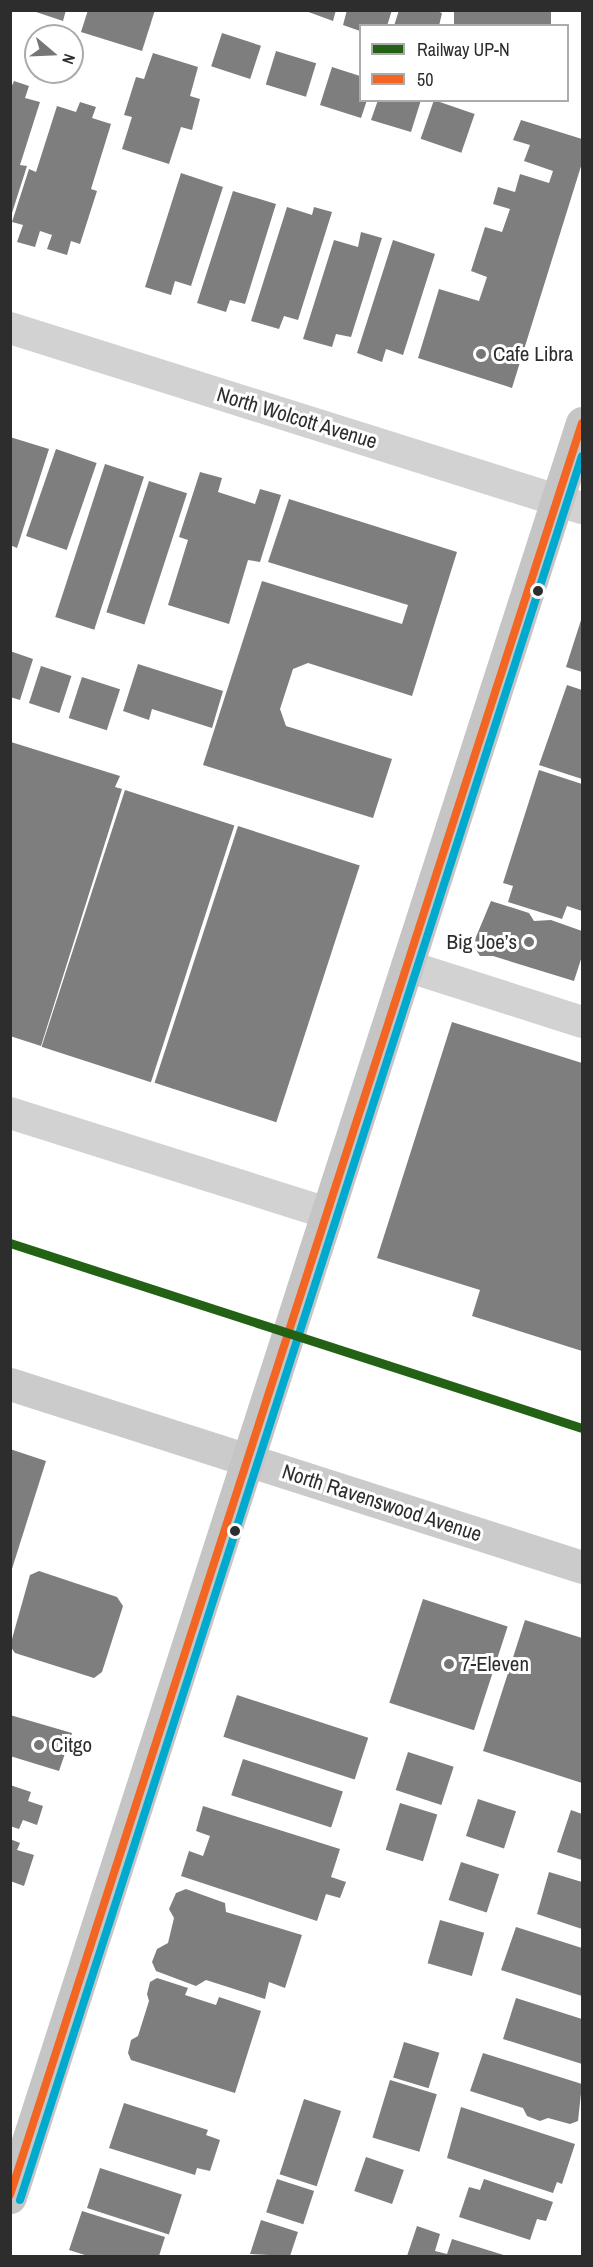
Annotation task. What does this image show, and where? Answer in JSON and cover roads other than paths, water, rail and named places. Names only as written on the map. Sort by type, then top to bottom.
[{"type":"main road","points":[[10,2197],[407,966],[570,504],[582,423]]},
{"type":"street","name":"North Wolcott Avenue","points":[[10,328],[570,504]]},
{"type":"street","points":[[407,966],[582,1022]]},
{"type":"street","points":[[10,1113],[328,1213]]},
{"type":"street","name":"North Ravenswood Avenue","points":[[10,1384],[582,1567]]},
{"type":"rail line","name":"UP-N","points":[[10,1243],[582,1428]]},
{"type":"place","name":"Cafe Libra","points":[[481,354]]},
{"type":"place","name":"Big Joe’s","points":[[529,942]]},
{"type":"place","name":"7-Eleven","points":[[449,1664]]},
{"type":"place","name":"Citgo","points":[[39,1745]]}]
